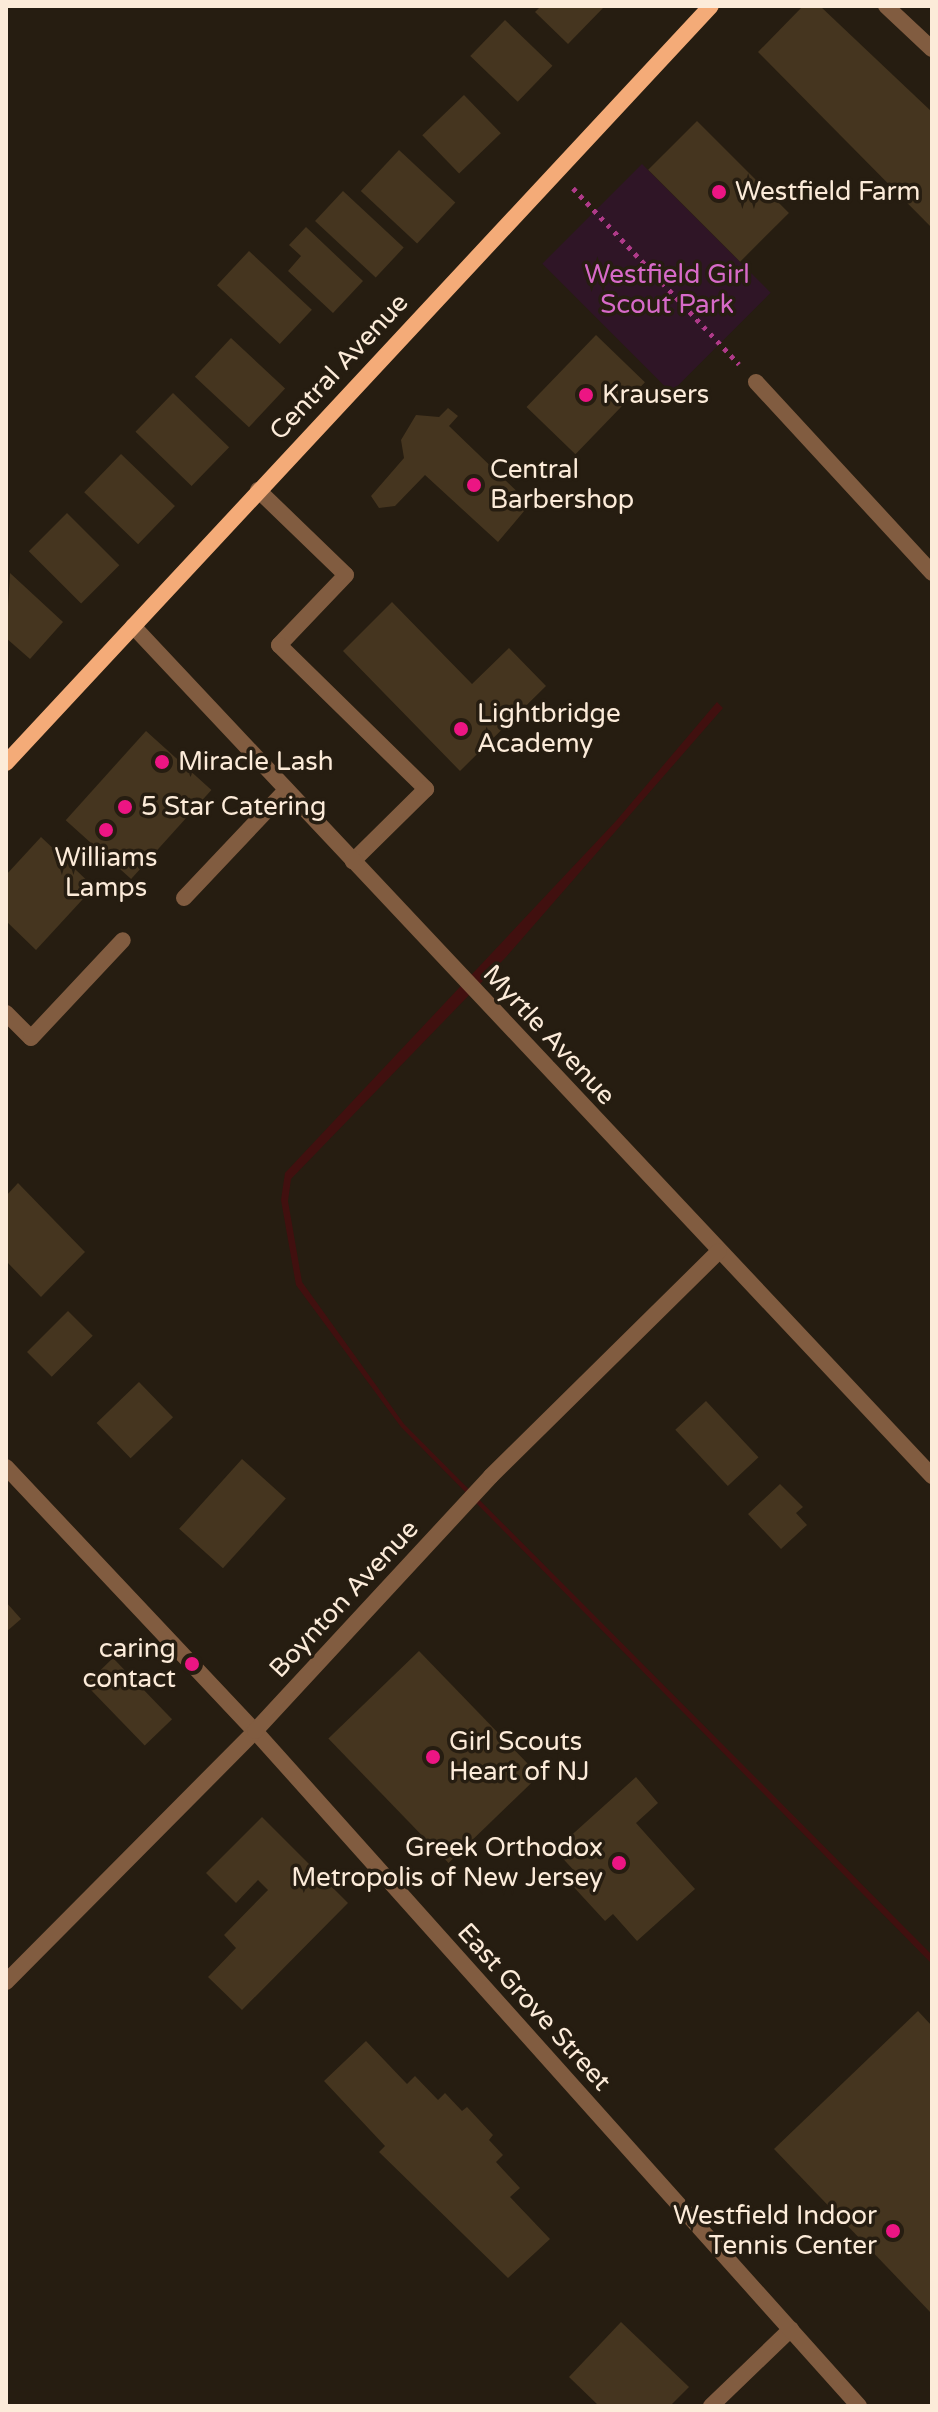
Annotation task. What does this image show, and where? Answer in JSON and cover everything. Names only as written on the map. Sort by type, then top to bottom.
[{"type":"main road","name":"Central Avenue","points":[[6,763],[555,169],[711,6]]},
{"type":"street","points":[[886,6],[932,49]]},
{"type":"street","points":[[756,382],[932,573]]},
{"type":"street","points":[[258,490],[346,575],[279,645],[426,789],[353,861]]},
{"type":"street","name":"Myrtle Avenue","points":[[133,626],[932,1476]]},
{"type":"street","points":[[184,898],[286,790]]},
{"type":"street","points":[[6,1013],[31,1038],[123,940]]},
{"type":"street","name":"Boynton Avenue","points":[[6,1982],[255,1731],[491,1476],[719,1251]]},
{"type":"street","name":"East Grove Street","points":[[6,1467],[255,1731],[859,2406]]},
{"type":"street","points":[[711,2406],[791,2329]]},
{"type":"path","points":[[555,169],[756,382]]},
{"type":"green space","name":"Westfield Girl Scout Park","points":[[642,164],[771,293],[671,392],[542,264]]},
{"type":"shaded area","points":[[717,702],[723,708],[506,957],[291,1179],[288,1201],[302,1282],[404,1424],[932,1955],[932,1964],[401,1427],[296,1285],[281,1200],[285,1173],[616,821]]},
{"type":"building","points":[[541,6],[605,6],[568,44],[535,12]]},
{"type":"building","points":[[803,6],[820,6],[932,112],[932,228],[758,52]]},
{"type":"building","points":[[505,20],[552,66],[518,102],[470,56]]},
{"type":"building","points":[[464,95],[501,133],[459,173],[422,135]]},
{"type":"building","name":"Westfield Farm","points":[[697,121],[789,213],[740,262],[648,170]]},
{"type":"building","points":[[399,150],[455,203],[417,243],[361,191]]},
{"type":"building","points":[[343,191],[404,248],[376,278],[315,221]]},
{"type":"building","points":[[306,227],[363,281],[333,313],[288,271],[301,256],[289,245]]},
{"type":"building","points":[[249,251],[312,310],[280,344],[217,285]]},
{"type":"building","name":"Krausers","points":[[596,335],[645,382],[575,454],[527,407]]},
{"type":"building","points":[[231,338],[285,388],[249,427],[195,377]]},
{"type":"building","points":[[173,393],[229,447],[192,486],[135,432]]},
{"type":"building","name":"Central Barbershop","points":[[448,408],[458,416],[449,426],[530,504],[498,542],[425,475],[395,506],[379,508],[371,496],[404,458],[401,440],[416,415],[439,417]]},
{"type":"building","points":[[121,454],[175,506],[138,544],[84,492]]},
{"type":"building","points":[[67,513],[119,565],[81,604],[29,551]]},
{"type":"building","points":[[10,573],[63,622],[30,659],[6,638]]},
{"type":"building","name":"Lightbridge Academy","points":[[392,602],[472,684],[509,648],[546,686],[460,771],[343,651]]},
{"type":"building","points":[[146,731],[211,790],[131,879],[66,820]]},
{"type":"building","points":[[41,837],[94,887],[36,950],[6,921],[6,875]]},
{"type":"building","points":[[18,1183],[85,1252],[41,1297],[6,1261],[6,1196]]},
{"type":"building","points":[[68,1311],[93,1336],[52,1377],[27,1352]]},
{"type":"building","points":[[139,1382],[173,1417],[131,1458],[97,1423]]},
{"type":"building","points":[[706,1401],[759,1457],[728,1486],[675,1430]]},
{"type":"building","points":[[242,1459],[286,1498],[223,1568],[179,1529]]},
{"type":"building","points":[[780,1484],[803,1507],[796,1513],[807,1525],[781,1549],[748,1514]]},
{"type":"building","points":[[6,1602],[21,1619],[6,1632]]},
{"type":"building","name":"Girl Scouts Heart of NJ","points":[[419,1651],[539,1775],[449,1863],[328,1739]]},
{"type":"building","points":[[113,1658],[172,1719],[145,1746],[86,1684]]},
{"type":"building","name":"Greek Orthodox Metropolis of New Jersey","points":[[636,1777],[658,1803],[636,1823],[695,1889],[637,1941],[613,1914],[605,1921],[570,1883],[579,1876],[555,1850]]},
{"type":"building","points":[[262,1817],[348,1903],[242,2010],[208,1977],[236,1948],[224,1935],[268,1890],[258,1880],[236,1903],[206,1873]]},
{"type":"building","name":"Westfield Indoor Tennis Center","points":[[918,2011],[932,2026],[932,2314],[774,2149]]},
{"type":"building","points":[[366,2041],[407,2084],[415,2076],[438,2100],[445,2093],[462,2111],[467,2107],[493,2135],[489,2140],[503,2155],[496,2162],[520,2188],[510,2197],[550,2239],[508,2278],[379,2152],[385,2146],[324,2081]]},
{"type":"building","points":[[621,2322],[689,2387],[670,2406],[599,2406],[569,2377]]},
{"type":"place","name":"Westfield Farm","points":[[719,192]]},
{"type":"place","name":"Krausers","points":[[586,395]]},
{"type":"place","name":"Central Barbershop","points":[[474,485]]},
{"type":"place","name":"Lightbridge Academy","points":[[461,729]]},
{"type":"place","name":"Miracle Lash","points":[[162,762]]},
{"type":"place","name":"5 Star Catering","points":[[125,807]]},
{"type":"place","name":"Williams Lamps","points":[[106,830]]},
{"type":"place","name":"caring contact","points":[[192,1664]]},
{"type":"place","name":"Girl Scouts Heart of NJ","points":[[433,1757]]},
{"type":"place","name":"Greek Orthodox Metropolis of New Jersey","points":[[619,1863]]},
{"type":"place","name":"Westfield Indoor Tennis Center","points":[[893,2231]]}]
